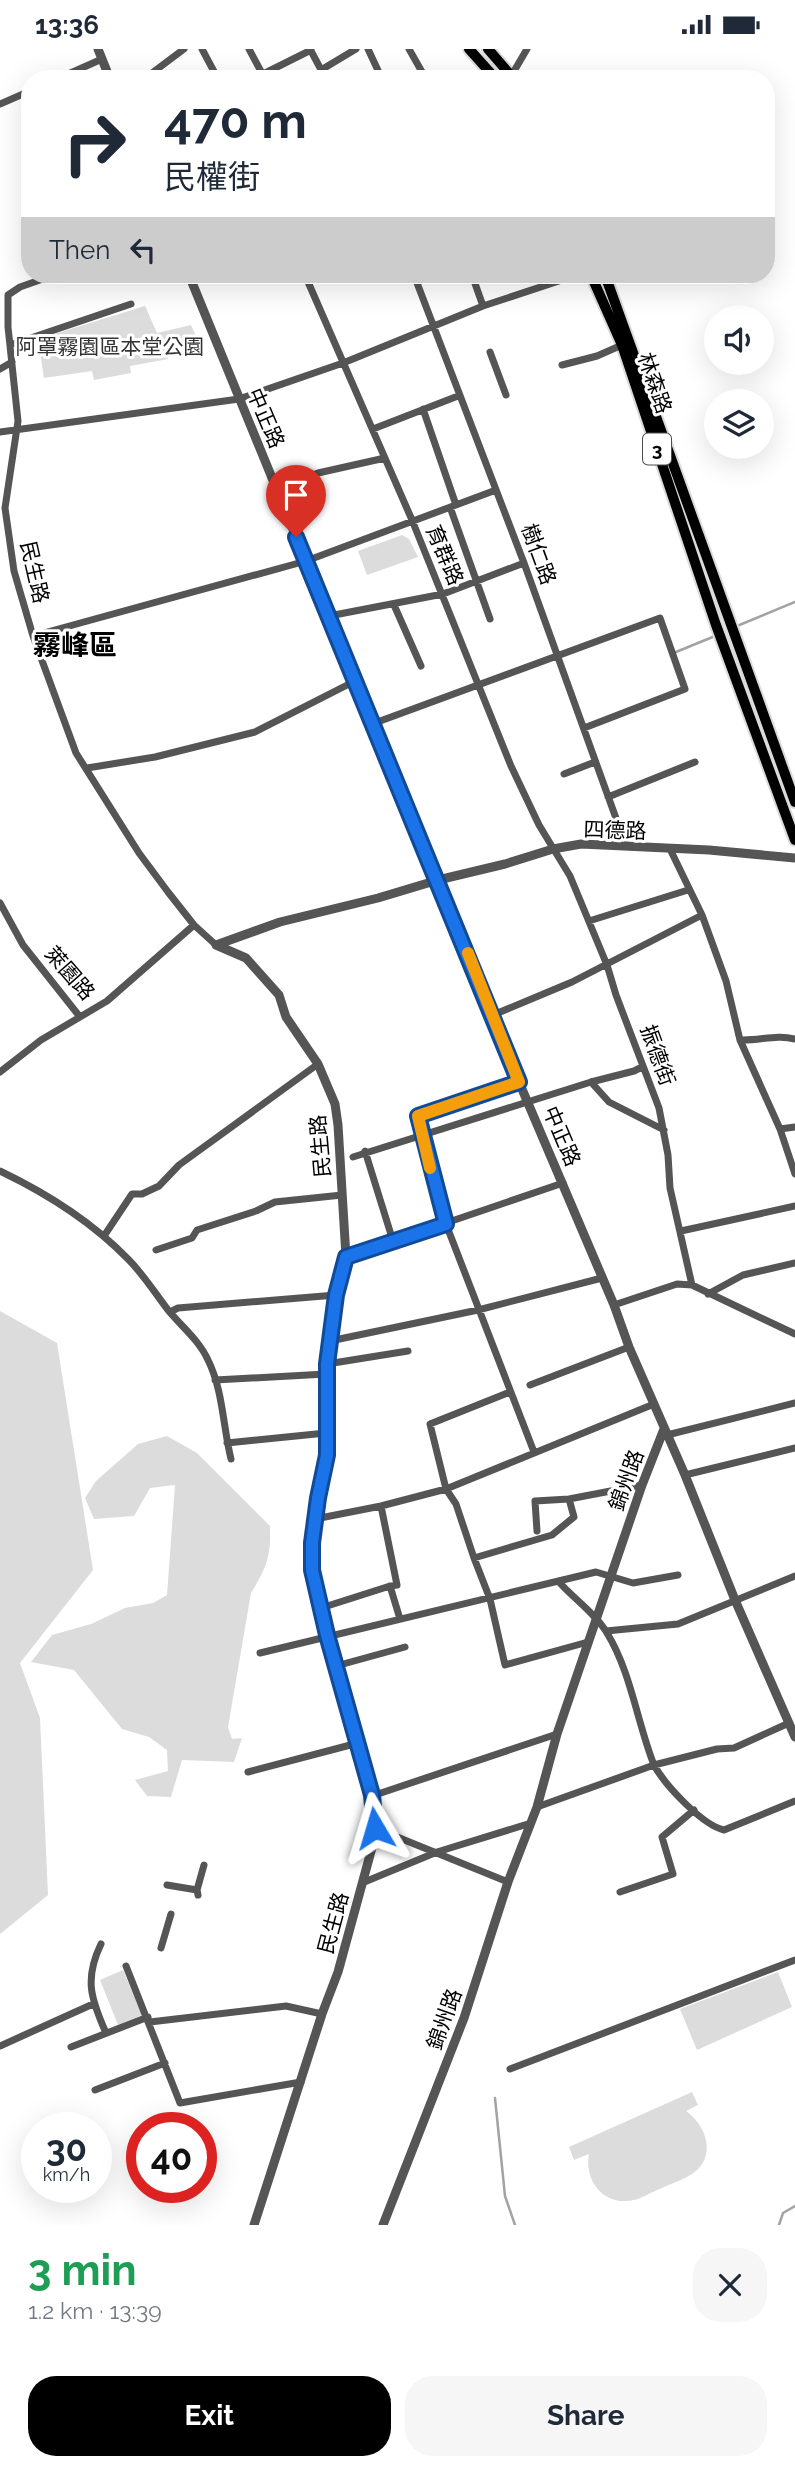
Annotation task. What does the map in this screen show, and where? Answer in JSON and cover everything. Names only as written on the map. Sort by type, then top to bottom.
[{"type":"main road","points":[[469,49],[488,70]]},
{"type":"main road","points":[[488,49],[506,70]]},
{"type":"main road","name":"林森路","points":[[595,284],[622,345],[716,625],[795,840]]},
{"type":"main road","name":"林森路","points":[[608,284],[795,802]]},
{"type":"street","points":[[98,49],[106,70]]},
{"type":"street","points":[[156,70],[184,49]]},
{"type":"street","points":[[202,49],[213,70]]},
{"type":"street","points":[[249,49],[261,70]]},
{"type":"street","points":[[275,70],[310,50],[321,70],[356,49]]},
{"type":"street","points":[[368,49],[378,70]]},
{"type":"street","points":[[409,49],[421,70]]},
{"type":"street","points":[[516,70],[527,49]]},
{"type":"street","points":[[77,70],[102,59]]},
{"type":"street","points":[[0,104],[21,95]]},
{"type":"street","name":"民生路","points":[[28,284],[8,295],[17,430],[5,508],[14,571],[33,636],[76,753],[139,853],[194,925],[216,945],[246,958],[279,995],[286,1017],[318,1064],[335,1104],[338,1125],[346,1257],[336,1295],[330,1341],[327,1369],[327,1455],[315,1519],[312,1570],[327,1635],[372,1795],[375,1828],[338,1972],[254,2225]]},
{"type":"street","name":"中正路","points":[[193,284],[519,1082],[735,1600],[790,1711],[789,1723],[795,1737]]},
{"type":"street","name":"育群路","points":[[309,284],[412,520],[511,766],[553,849]]},
{"type":"street","name":"樹仁路","points":[[417,284],[524,563],[626,846]]},
{"type":"street","points":[[475,284],[483,306]]},
{"type":"street","points":[[0,432],[239,399],[343,363],[483,306],[550,284]]},
{"type":"street","points":[[10,345],[131,304]]},
{"type":"street","points":[[562,365],[597,356],[622,345]]},
{"type":"street","points":[[490,352],[506,395]]},
{"type":"street","points":[[0,369],[12,362]]},
{"type":"street","points":[[373,429],[458,396]]},
{"type":"street","points":[[423,409],[489,619]]},
{"type":"street","points":[[276,488],[318,473],[385,459]]},
{"type":"street","points":[[33,636],[306,561],[496,490]]},
{"type":"street","points":[[329,616],[443,594],[524,563]]},
{"type":"street","points":[[394,605],[421,666]]},
{"type":"street","points":[[372,724],[660,618],[685,689],[584,728]]},
{"type":"street","points":[[87,768],[155,757],[255,732],[355,681]]},
{"type":"street","points":[[564,775],[595,762]]},
{"type":"street","points":[[608,797],[695,762]]},
{"type":"street","name":"四德路","points":[[438,880],[581,844],[709,850],[795,858]]},
{"type":"street","name":"振德街","points":[[553,849],[570,876],[589,921],[659,1108],[670,1188],[692,1285]]},
{"type":"street","points":[[670,849],[702,915],[726,981],[740,1040],[780,1129],[795,1174]]},
{"type":"street","points":[[216,945],[280,922],[438,880]]},
{"type":"street","points":[[589,921],[688,890]]},
{"type":"street","name":"萊園路","points":[[0,903],[23,945],[80,1017],[107,1001],[194,925]]},
{"type":"street","points":[[493,1015],[607,965],[702,915]]},
{"type":"street","points":[[0,1072],[41,1040],[80,1017]]},
{"type":"street","points":[[740,1040],[780,1035],[795,1039]]},
{"type":"street","points":[[104,1236],[132,1194],[142,1194],[159,1186],[179,1165],[318,1064]]},
{"type":"street","points":[[353,1157],[365,1151],[422,1136],[642,1067]]},
{"type":"street","points":[[591,1081],[610,1102],[664,1130]]},
{"type":"street","points":[[519,1082],[418,1116],[446,1224],[534,1452]]},
{"type":"street","points":[[780,1129],[795,1127]]},
{"type":"street","points":[[365,1151],[393,1241]]},
{"type":"street","points":[[0,1171],[60,1204],[104,1236],[130,1260],[170,1312],[187,1329],[208,1359],[232,1459]]},
{"type":"street","points":[[346,1257],[563,1184]]},
{"type":"street","points":[[156,1249],[192,1238],[197,1230],[275,1202],[342,1195]]},
{"type":"street","points":[[681,1231],[795,1206]]},
{"type":"street","points":[[708,1294],[743,1275],[795,1263]]},
{"type":"street","points":[[330,1341],[478,1310],[602,1278]]},
{"type":"street","points":[[614,1305],[677,1285],[692,1285],[795,1334]]},
{"type":"street","points":[[170,1312],[178,1308],[336,1295]]},
{"type":"street","points":[[530,1385],[629,1346]]},
{"type":"street","points":[[215,1380],[327,1369],[408,1351]]},
{"type":"street","points":[[510,1392],[430,1423],[446,1489],[456,1504],[490,1599],[505,1665],[588,1642]]},
{"type":"street","points":[[666,1432],[795,1403]]},
{"type":"street","points":[[315,1519],[446,1489],[654,1404]]},
{"type":"street","name":"錦州路","points":[[383,2225],[464,2018],[508,1882],[537,1807],[556,1734],[642,1485],[666,1432]]},
{"type":"street","points":[[227,1443],[326,1433]]},
{"type":"street","points":[[685,1475],[795,1448]]},
{"type":"street","points":[[537,1531],[536,1501],[569,1499],[642,1485]]},
{"type":"street","points":[[474,1558],[552,1535],[575,1517],[569,1499]]},
{"type":"street","points":[[321,1608],[397,1585],[381,1506]]},
{"type":"street","points":[[260,1653],[596,1572],[633,1583],[678,1576]]},
{"type":"street","points":[[606,1631],[678,1623],[795,1576]]},
{"type":"street","points":[[559,1581],[597,1618],[606,1631],[618,1655],[654,1765],[662,1779],[694,1810],[715,1828],[724,1831],[795,1801]]},
{"type":"street","points":[[390,1586],[400,1619]]},
{"type":"street","points":[[336,1666],[405,1647]]},
{"type":"street","points":[[537,1807],[654,1765],[717,1749],[734,1748],[789,1723]]},
{"type":"street","points":[[372,1795],[556,1734]]},
{"type":"street","points":[[248,1772],[358,1743]]},
{"type":"street","points":[[620,1892],[673,1874],[662,1837],[694,1810]]},
{"type":"street","points":[[362,1883],[437,1852],[531,1823]]},
{"type":"street","points":[[375,1828],[508,1882]]},
{"type":"street","points":[[167,1885],[198,1893],[204,1865]]},
{"type":"street","points":[[161,1948],[171,1914]]},
{"type":"street","points":[[101,1944],[93,1961],[90,1980],[93,2004],[106,2033]]},
{"type":"street","points":[[510,2069],[795,1960]]},
{"type":"street","points":[[126,1966],[180,2103],[301,2081]]},
{"type":"street","points":[[0,2046],[93,2004]]},
{"type":"street","points":[[71,2047],[149,2020],[286,2006],[322,2014]]},
{"type":"street","points":[[95,2090],[165,2063]]},
{"type":"green space","name":"阿罩霧園區本堂公園","points":[[145,306],[157,333],[191,325],[196,336],[166,344],[168,359],[130,366],[131,373],[94,380],[92,371],[44,378],[38,339]]},
{"type":"green space","points":[[402,535],[409,539],[418,557],[367,575],[358,551]]},
{"type":"green space","points":[[0,1311],[57,1343],[93,1570],[20,1663],[40,1718],[48,1895],[0,1934]]},
{"type":"green space","points":[[167,1436],[197,1453],[270,1526],[269,1554],[251,1593],[228,1727],[232,1739],[242,1738],[234,1762],[182,1760],[171,1797],[147,1796],[135,1780],[168,1771],[167,1750],[149,1737],[122,1729],[74,1670],[31,1662],[52,1635],[91,1624],[125,1608],[153,1603],[167,1595],[175,1485],[150,1488],[134,1516],[94,1519],[85,1498],[96,1481],[138,1444]]},
{"type":"green space","points":[[123,1970],[142,2015],[118,2025],[100,1980]]},
{"type":"green space","points":[[778,1972],[792,2007],[697,2050],[680,2009]]},
{"type":"green space","points":[[692,2092],[698,2105],[686,2111],[704,2133],[707,2151],[700,2167],[689,2176],[636,2200],[618,2201],[609,2198],[596,2187],[589,2172],[589,2154],[574,2160],[569,2147]]},
{"type":"waterway","points":[[737,626],[795,602]]},
{"type":"waterway","points":[[676,652],[715,636]]},
{"type":"waterway","points":[[495,2098],[505,2196],[515,2225]]},
{"type":"waterway","points":[[779,2225],[783,2213],[795,2206]]},
{"type":"slow traffic","points":[[430,1168],[418,1116],[519,1082],[468,953]]},
{"type":"district","name":"霧峰區","points":[[75,645]]},
{"type":"route","points":[[296,537],[519,1082],[418,1116],[446,1224],[346,1257],[336,1295],[326,1374],[327,1455],[312,1543],[312,1570],[327,1635],[372,1795],[375,1828]]}]
